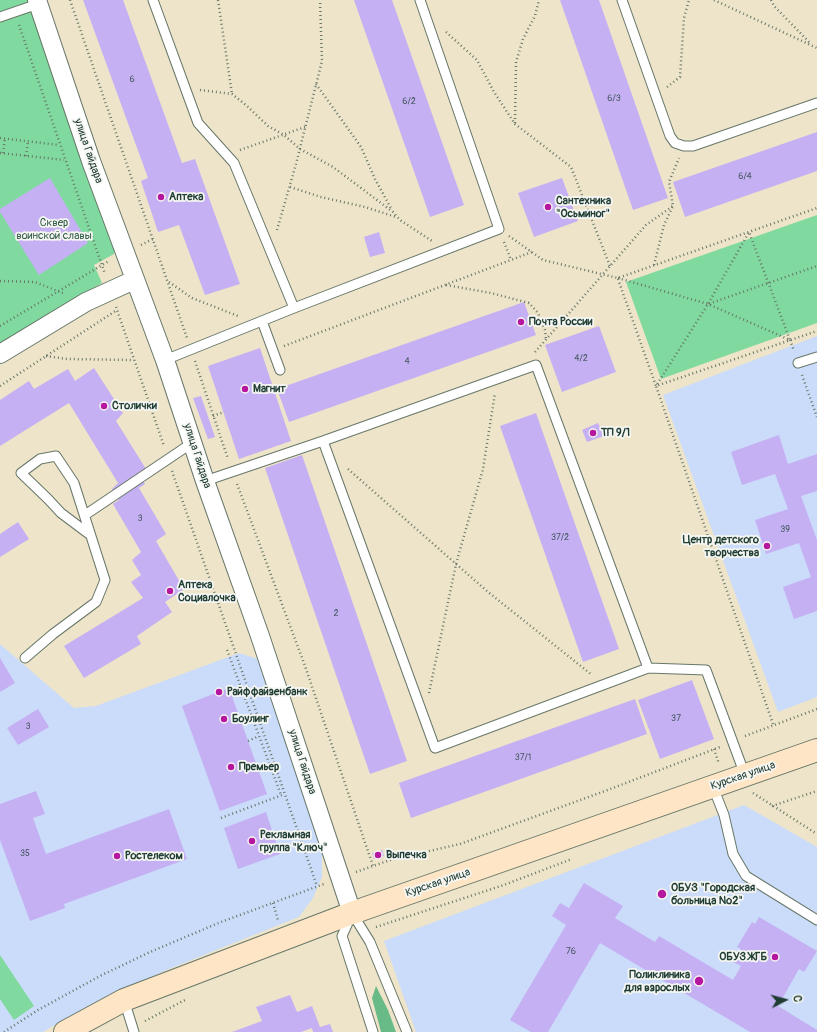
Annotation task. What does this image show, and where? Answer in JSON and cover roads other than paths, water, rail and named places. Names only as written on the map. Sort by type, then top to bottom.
[{"type":"main road","name":"Курская улица","points":[[65,1032],[124,1000],[352,913],[717,796],[745,776],[817,750]]},
{"type":"street","name":"улица Гайдара","points":[[37,2],[91,161],[165,360],[204,481],[260,636],[352,913]]},
{"type":"street","points":[[0,354],[86,302],[134,280]]},
{"type":"lane","points":[[152,0],[198,123],[234,163],[294,308]]},
{"type":"lane","points":[[165,360],[258,322],[499,230],[420,0]]},
{"type":"lane","points":[[622,0],[670,136],[675,143],[684,146],[702,143],[817,103]]},
{"type":"lane","points":[[0,17],[37,2]]},
{"type":"lane","points":[[258,322],[280,370]]},
{"type":"lane","points":[[798,363],[817,357]]},
{"type":"lane","points":[[204,481],[323,441],[536,365],[648,668]]},
{"type":"lane","points":[[323,441],[434,748],[648,668],[706,670],[745,776]]},
{"type":"lane","points":[[85,515],[192,443]]},
{"type":"lane","points":[[25,658],[53,634],[96,602],[105,580],[98,556],[89,534],[85,515],[74,483],[56,456],[40,459],[21,473],[61,513],[89,534]]},
{"type":"lane","points":[[717,796],[733,854],[746,876],[817,920]]},
{"type":"lane","points":[[352,913],[370,942],[407,1032]]},
{"type":"lane","points":[[352,913],[342,936],[373,1032]]},
{"type":"lane","points":[[124,1000],[134,1030]]},
{"type":"place","name":"Аптека","points":[[161,197]]},
{"type":"place","name":"Сантехника \"Осьминог\"","points":[[548,207]]},
{"type":"place","name":"Почта России","points":[[521,322]]},
{"type":"place","name":"Магнит","points":[[245,389]]},
{"type":"place","name":"Столички","points":[[104,406]]},
{"type":"place","name":"ТП 9/1","points":[[593,433]]},
{"type":"place","name":"Центр детского творчества","points":[[767,546]]},
{"type":"place","name":"Аптека Социалочка","points":[[170,591]]},
{"type":"place","name":"Райффайзенбанк","points":[[219,692]]},
{"type":"place","name":"Боулинг","points":[[224,719]]},
{"type":"place","name":"Премьер","points":[[231,767]]},
{"type":"place","name":"Рекламная группа \"Ключ\"","points":[[252,841]]},
{"type":"place","name":"Выпечка","points":[[378,855]]},
{"type":"place","name":"Ростелеком","points":[[117,856]]},
{"type":"place","name":"ОБУЗ \"Городская больница №2\"","points":[[662,894]]},
{"type":"place","name":"ОБУЗ ЖГБ","points":[[775,957]]},
{"type":"place","name":"Поликлиника для взрослых","points":[[699,981]]},
{"type":"park label","name":"Сквер воинской славы","points":[[54,229]]}]
